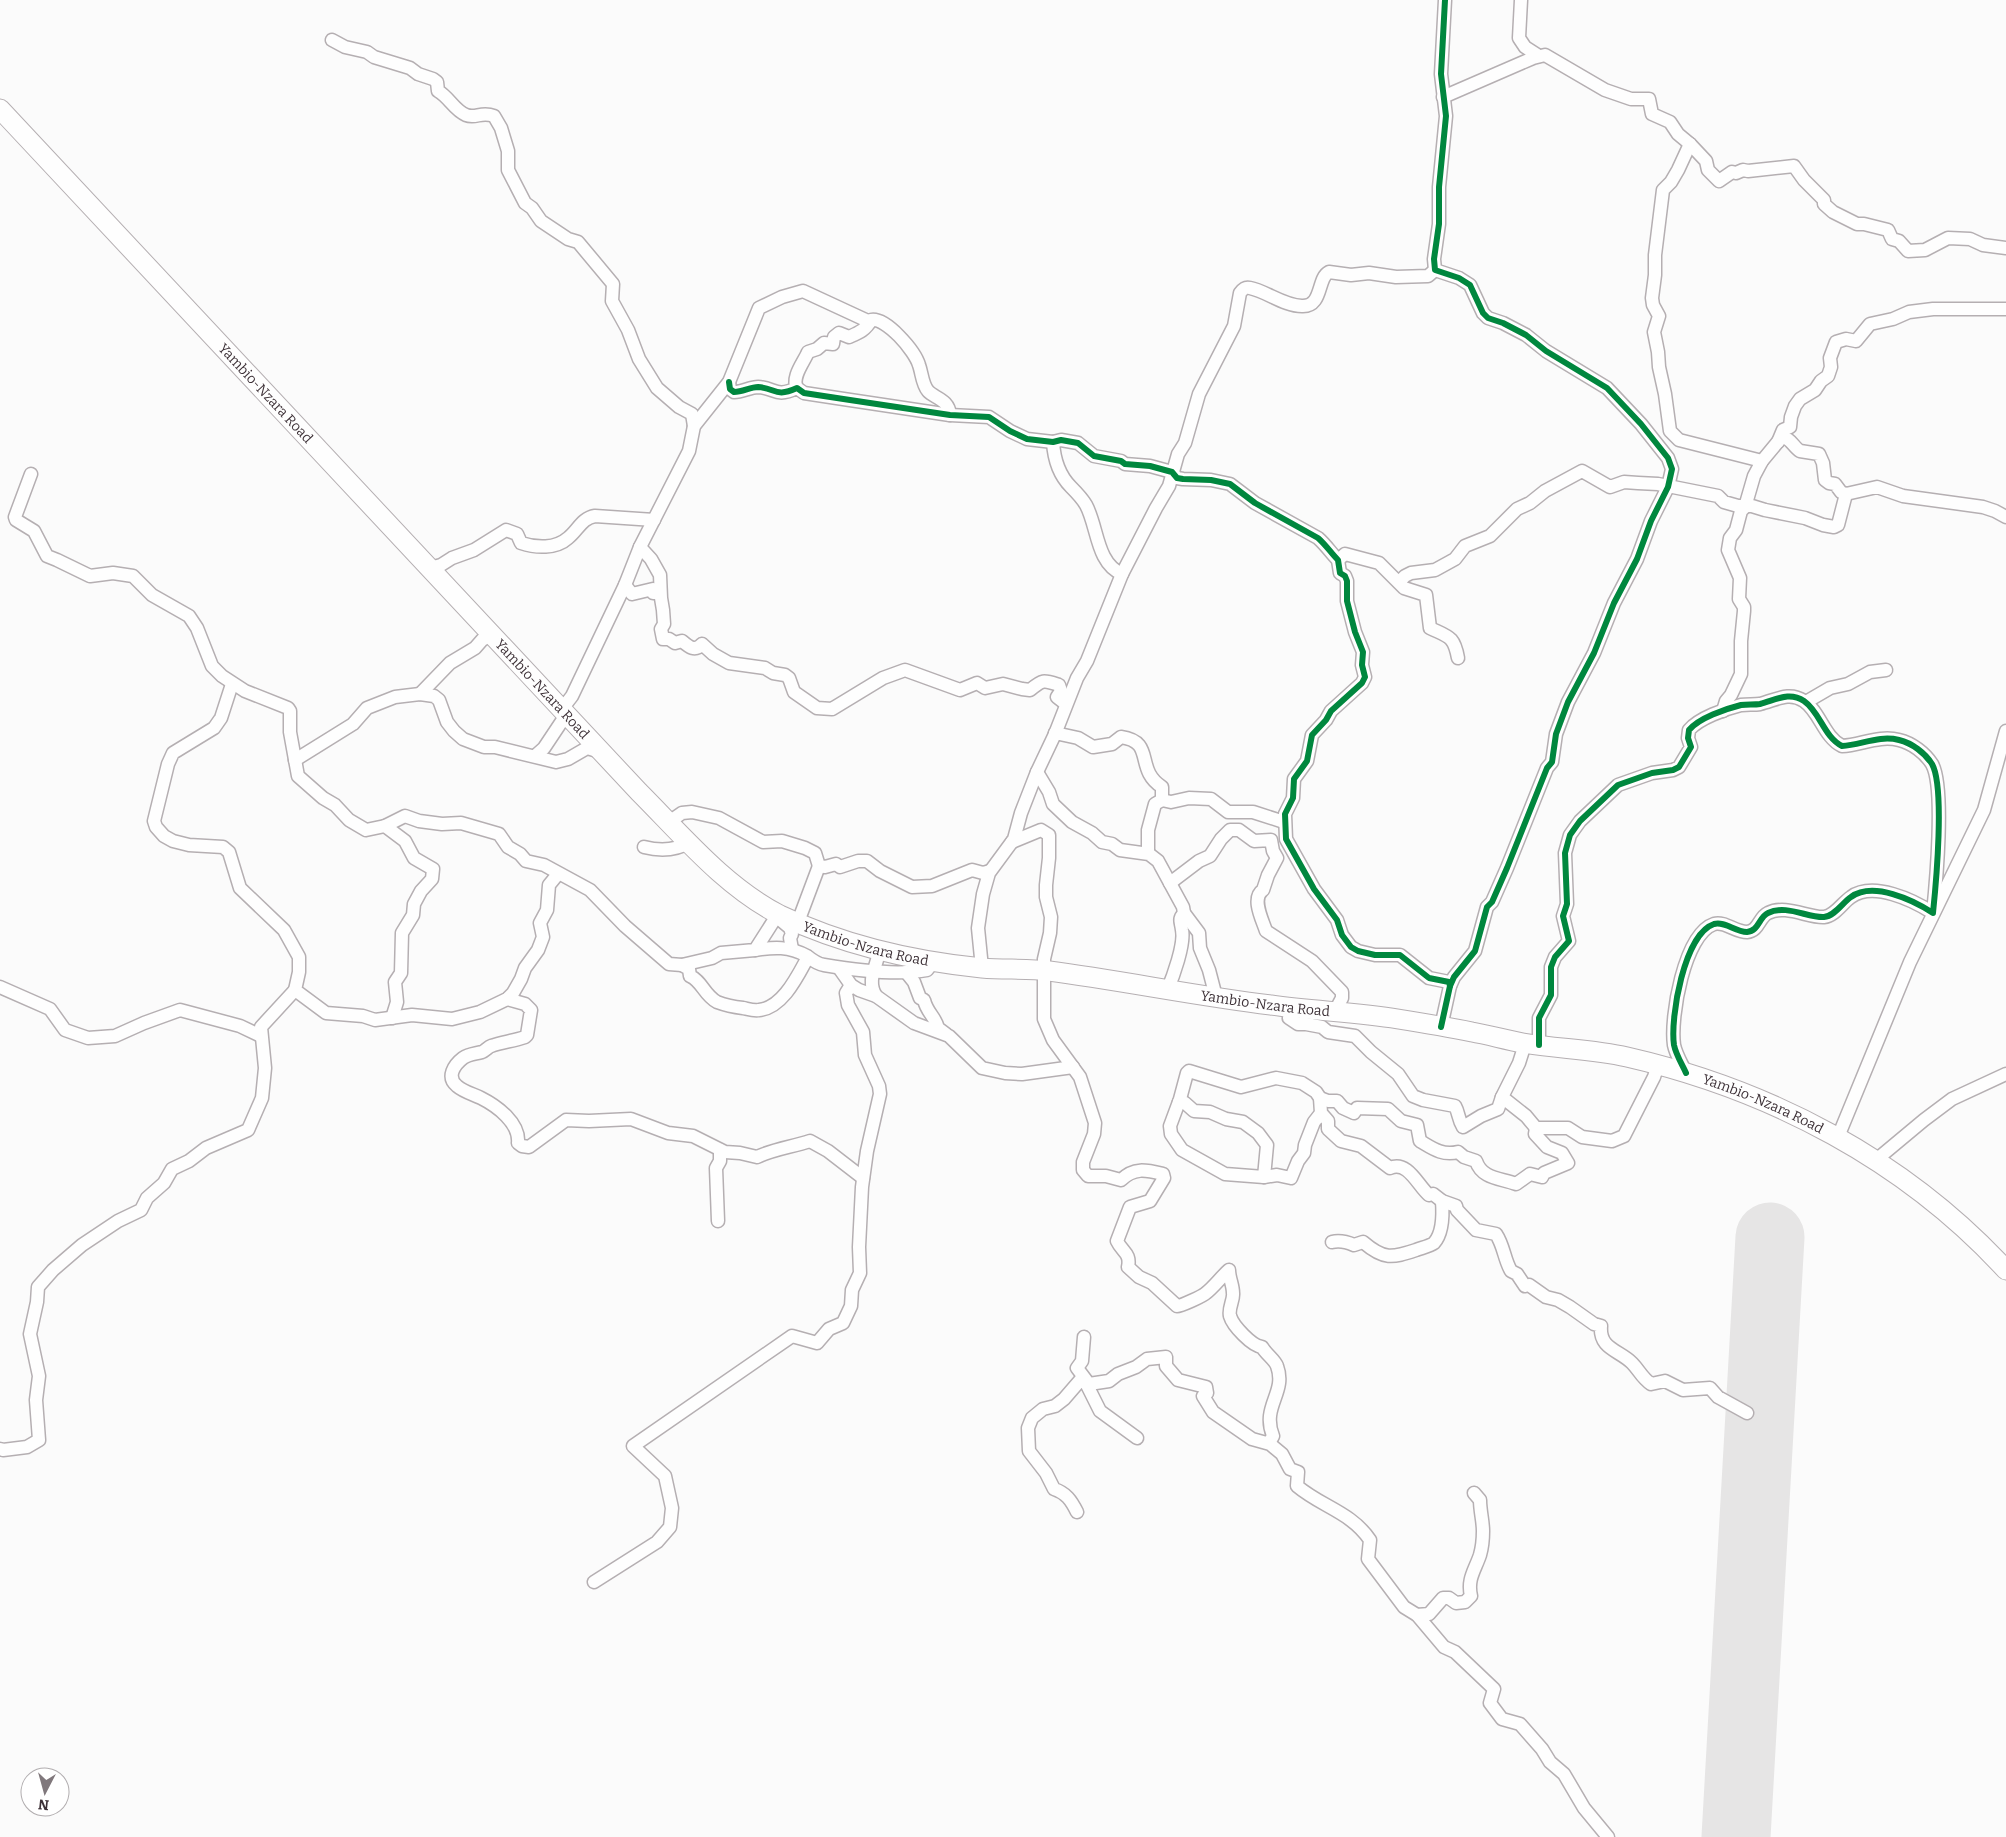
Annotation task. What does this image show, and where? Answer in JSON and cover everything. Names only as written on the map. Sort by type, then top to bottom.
[{"type":"main road","name":"Yambio-Nzara Road","points":[[0,109],[669,822],[743,891],[777,916],[860,946],[879,950],[903,966],[934,960],[982,968],[1044,970],[1167,991],[1292,1008],[1393,1018],[1532,1044],[1593,1050],[1686,1073],[1771,1104],[1838,1137],[1876,1160],[1901,1176],[1948,1214],[2006,1270]]},
{"type":"street","points":[[1435,270],[1434,259],[1440,224],[1439,187],[1446,116],[1440,74],[1445,0]]},
{"type":"street","points":[[1521,0],[1519,38],[1525,47],[1539,56],[1549,57],[1605,90],[1631,99],[1649,99],[1652,114],[1670,122],[1678,134],[1706,162],[1708,170],[1719,181],[1732,172],[1794,166],[1804,180],[1824,200],[1824,204],[1833,212],[1857,224],[1888,230],[1892,239],[1899,242],[1908,251],[1925,250],[1948,238],[1970,239],[1983,246],[2006,248]]},
{"type":"street","points":[[332,40],[345,47],[367,52],[374,58],[401,65],[425,78],[433,79],[437,82],[438,91],[446,95],[465,115],[471,116],[486,113],[494,116],[508,151],[508,170],[515,179],[521,197],[541,221],[568,239],[578,242],[602,270],[613,284],[612,300],[628,330],[639,358],[658,388],[679,407],[692,414],[694,426],[689,451],[640,547],[626,585],[564,712],[548,742],[535,756]]},
{"type":"street","points":[[1444,97],[1539,56]]},
{"type":"street","points":[[1690,144],[1671,182],[1663,190],[1655,255],[1652,298],[1653,305],[1658,313],[1655,327],[1655,342],[1670,430],[1679,440],[1762,461]]},
{"type":"street","points":[[982,968],[983,956],[978,928],[983,894],[990,870],[1012,842],[1037,772],[1077,678],[1087,661],[1122,574],[1174,475],[1178,454],[1185,443],[1199,394],[1233,330],[1238,298],[1244,288],[1303,306],[1312,303],[1316,298],[1325,275],[1329,272],[1369,273],[1396,277],[1428,276],[1435,270]]},
{"type":"street","points":[[1435,270],[1459,278],[1470,285],[1483,313],[1488,318],[1503,323],[1526,335],[1546,351],[1607,388],[1641,424],[1668,458],[1672,469],[1668,487],[1650,521],[1634,567],[1614,603],[1594,653],[1568,702],[1556,734],[1552,762],[1547,768],[1492,902],[1487,907],[1475,951],[1454,977],[1450,986],[1441,1027]]},
{"type":"street","points":[[694,426],[729,382],[758,308],[803,290],[870,322]]},
{"type":"street","points":[[1723,711],[1726,701],[1741,674],[1744,607],[1739,600],[1740,578],[1728,550],[1730,538],[1736,530],[1740,511],[1745,507],[1751,483],[1762,461],[1778,442],[1783,430],[1790,427],[1791,416],[1795,406],[1806,394],[1815,390],[1821,381],[1828,376],[1831,367],[1830,358],[1836,342],[1846,339],[1856,342],[1870,324],[1893,319],[1909,312],[1932,309],[2006,309]]},
{"type":"street","points":[[797,388],[795,381],[808,352],[824,343],[833,344],[834,337],[839,333],[848,337],[858,333],[868,327],[874,319],[883,322],[909,347],[919,365],[927,390],[942,400],[950,411],[950,415]]},
{"type":"street","points":[[729,382],[730,389],[737,392],[758,387],[782,392],[797,388],[808,394],[950,415],[989,417],[1010,431],[1027,439],[1053,442],[1061,440],[1078,443],[1094,456],[1121,461],[1125,464],[1150,466],[1172,472],[1183,479],[1211,480],[1230,484],[1255,503],[1318,538],[1338,560],[1340,573],[1345,576],[1347,581],[1350,613],[1364,652],[1362,665],[1365,677],[1362,683],[1347,694],[1313,732],[1309,741],[1307,761],[1294,779],[1293,798],[1285,814],[1285,833],[1290,849],[1314,889],[1337,920],[1342,935],[1354,950],[1369,954],[1400,955],[1429,978],[1449,982],[1450,986]]},
{"type":"street","points":[[1778,442],[1785,438],[1800,452],[1820,454],[1825,480],[1836,484],[1841,492],[1846,494],[1877,487],[1903,496],[1982,508],[2006,517]]},
{"type":"street","points":[[1053,442],[1054,456],[1060,472],[1088,508],[1111,568],[1122,574]]},
{"type":"street","points":[[1399,582],[1405,576],[1435,570],[1455,559],[1465,546],[1490,536],[1517,509],[1580,472],[1587,473],[1610,487],[1628,482],[1668,487],[1718,496],[1724,502],[1745,507],[1752,506],[1805,518],[1823,526],[1834,527],[1838,525],[1841,519],[1846,494]]},
{"type":"street","points":[[30,474],[15,517],[16,520],[34,531],[47,556],[90,576],[113,573],[133,576],[152,595],[189,616],[197,628],[212,666],[232,684],[288,708],[290,711],[290,732],[298,776],[335,805],[349,820],[366,830],[385,826],[404,816],[419,821],[461,824],[499,834],[508,847],[520,854],[526,861],[544,865],[590,890],[625,926],[669,964],[682,965],[712,958],[720,953],[779,947],[792,949],[823,965],[839,968],[872,971],[903,966],[914,982],[916,992],[924,1000],[927,1011],[936,1018],[938,1028],[982,1068],[1005,1073],[1022,1074],[1073,1067]]},
{"type":"street","points":[[430,568],[474,550],[506,530],[517,534],[521,543],[545,547],[557,545],[568,538],[588,517],[654,520]]},
{"type":"street","points":[[640,547],[651,559],[660,575],[660,593],[664,610],[664,624],[661,629],[663,640],[669,639],[675,643],[682,641],[689,648],[694,649],[702,644],[729,664],[765,668],[773,673],[785,675],[789,678],[794,692],[817,708],[832,709],[883,678],[905,670],[960,690],[977,684],[984,688],[1003,684],[1030,690],[1038,682],[1047,680],[1059,685],[1061,691],[1057,697],[1066,704]]},
{"type":"street","points":[[1338,560],[1345,554],[1380,562],[1404,588],[1426,595],[1430,628],[1448,635],[1452,640],[1458,658]]},
{"type":"street","points":[[626,585],[632,594],[653,589],[653,593],[660,593]]},
{"type":"street","points":[[420,694],[450,663],[475,648],[482,640],[492,634]]},
{"type":"street","points":[[1806,702],[1830,688],[1848,684],[1870,672],[1886,670]]},
{"type":"street","points":[[0,1449],[27,1447],[39,1440],[36,1400],[39,1376],[30,1334],[37,1302],[38,1287],[53,1270],[82,1245],[118,1221],[140,1210],[147,1198],[164,1183],[172,1169],[189,1161],[206,1148],[248,1130],[262,1098],[266,1068],[261,1036],[262,1027],[295,990],[299,972],[299,957],[284,930],[240,888],[229,852],[223,847],[189,845],[173,841],[164,836],[156,827],[154,821],[168,764],[173,753],[214,728],[221,718],[232,684]]},
{"type":"street","points":[[295,760],[353,724],[367,708],[395,697],[420,694],[434,696],[440,700],[447,722],[463,739],[484,747],[495,747],[556,762],[568,759],[588,748],[602,752]]},
{"type":"street","points":[[1292,1008],[1289,1018],[1298,1024],[1322,1027],[1328,1032],[1355,1036],[1398,1074],[1413,1096],[1423,1100],[1456,1106],[1458,1110],[1457,1117],[1463,1127],[1481,1116],[1498,1109],[1519,1063],[1532,1044],[1539,1018],[1551,995],[1551,967],[1555,956],[1569,941],[1564,916],[1567,904],[1565,853],[1570,835],[1580,822],[1618,785],[1652,773],[1673,770],[1679,767],[1691,747],[1688,730],[1699,722],[1739,706],[1759,704],[1785,696],[1793,696],[1806,702],[1834,740],[1842,746],[1880,739],[1896,740],[1916,748],[1932,765],[1937,777],[1939,797],[1936,885],[1933,913]]},
{"type":"street","points":[[1838,1137],[1910,962],[1984,810],[2006,731]]},
{"type":"street","points":[[1055,733],[1078,738],[1093,748],[1112,744],[1121,737],[1136,741],[1141,745],[1148,775],[1155,783],[1162,787],[1162,800]]},
{"type":"street","points":[[1037,772],[1049,792],[1053,804],[1072,822],[1092,833],[1102,842],[1112,844],[1120,850],[1148,853],[1158,861],[1184,912],[1199,933],[1200,948],[1209,970],[1216,997]]},
{"type":"street","points":[[1148,853],[1148,830],[1155,804],[1162,800],[1171,802],[1189,798],[1211,799],[1228,812],[1228,815],[1234,820],[1239,830],[1251,840],[1269,840],[1273,842],[1274,851],[1278,858],[1268,875],[1263,890],[1259,892],[1256,899],[1266,931],[1312,962],[1342,992],[1342,998],[1334,1012]]},
{"type":"street","points":[[669,822],[682,813],[692,812],[719,818],[763,842],[782,842],[805,848],[815,853],[819,866],[798,922]]},
{"type":"street","points":[[1228,812],[1253,812],[1284,822]]},
{"type":"street","points":[[385,826],[405,841],[414,858],[432,869],[432,879],[417,898],[414,904],[413,915],[402,933],[401,973],[395,982],[397,1002],[392,1018]]},
{"type":"street","points":[[1012,842],[1041,830],[1049,835],[1046,897],[1051,917],[1050,932],[1044,958],[1044,1019],[1053,1040],[1080,1077],[1095,1124],[1094,1134],[1083,1162],[1083,1170],[1088,1176],[1106,1176],[1121,1180],[1138,1170],[1147,1169],[1162,1174],[1164,1178],[1150,1200],[1130,1207],[1117,1241],[1120,1248],[1130,1259],[1128,1267],[1139,1277],[1152,1283],[1178,1306],[1182,1306],[1196,1297],[1204,1295],[1228,1270],[1233,1299],[1230,1316],[1234,1324],[1249,1342],[1262,1347],[1277,1367],[1278,1392],[1268,1414],[1269,1427],[1273,1436],[1269,1443]]},
{"type":"street","points":[[1170,883],[1199,861],[1210,856],[1221,839],[1230,830],[1239,830]]},
{"type":"street","points":[[644,847],[666,850],[683,847],[690,842]]},
{"type":"street","points":[[819,866],[825,868],[836,864],[840,867],[858,861],[867,861],[880,871],[912,887],[932,886],[972,870],[982,873],[990,870]]},
{"type":"street","points":[[295,990],[326,1013],[363,1016],[376,1020],[412,1015],[452,1018],[480,1012],[507,999],[522,979],[524,968],[538,950],[543,937],[540,923],[547,910],[549,885],[558,874]]},
{"type":"street","points":[[1686,1073],[1674,1046],[1674,1012],[1682,977],[1690,954],[1705,930],[1712,925],[1721,924],[1748,932],[1755,928],[1765,914],[1772,912],[1798,912],[1825,917],[1833,913],[1854,895],[1872,892],[1894,894],[1933,913]]},
{"type":"street","points":[[1167,991],[1177,965],[1182,930],[1180,918],[1184,912]]},
{"type":"street","points":[[755,950],[777,916],[790,928],[792,949]]},
{"type":"street","points":[[872,971],[878,963],[879,950]]},
{"type":"street","points":[[682,965],[689,969],[690,976],[698,980],[706,994],[717,1002],[760,1010],[779,1001],[792,985],[808,957]]},
{"type":"street","points":[[839,968],[851,986],[876,996],[914,1023],[949,1036]]},
{"type":"street","points":[[872,971],[874,976],[872,987],[876,996]]},
{"type":"street","points":[[594,1582],[657,1542],[670,1527],[672,1508],[665,1476],[633,1446],[792,1336],[817,1343],[829,1329],[843,1324],[851,1306],[852,1290],[860,1274],[859,1247],[863,1178],[880,1094],[879,1086],[865,1055],[863,1032],[847,999],[846,993],[851,986]]},
{"type":"street","points":[[0,987],[50,1009],[65,1030],[88,1038],[115,1036],[180,1010],[240,1026],[261,1036]]},
{"type":"street","points":[[507,999],[525,1004],[531,1010],[525,1037],[488,1047],[482,1052],[477,1052],[463,1058],[454,1069],[451,1080],[456,1086],[493,1105],[511,1120],[519,1136],[518,1143],[522,1146],[526,1147],[532,1144],[566,1120],[589,1122],[612,1119],[632,1120],[668,1133],[693,1136],[725,1152],[740,1152],[756,1158],[777,1148],[794,1147],[810,1141],[828,1151],[863,1178]]},
{"type":"street","points":[[1536,1128],[1568,1128],[1582,1137],[1612,1141],[1624,1136],[1654,1077],[1658,1065]]},
{"type":"street","points":[[1189,1072],[1241,1087],[1276,1078],[1302,1083],[1316,1092],[1320,1098],[1320,1112],[1305,1145],[1304,1153],[1298,1161],[1291,1178],[1277,1175],[1264,1177],[1225,1174],[1182,1150],[1171,1134],[1170,1126],[1179,1102],[1186,1073],[1189,1072]]},
{"type":"street","points":[[1876,1160],[1952,1099],[2006,1074]]},
{"type":"street","points":[[1320,1098],[1328,1101],[1337,1101],[1343,1108],[1354,1113],[1357,1108],[1388,1109],[1401,1122],[1417,1126],[1420,1141],[1430,1148],[1448,1154],[1458,1152],[1464,1157],[1476,1161],[1478,1166],[1491,1178],[1506,1180],[1516,1184],[1530,1174],[1542,1176],[1544,1173],[1568,1163],[1562,1153],[1548,1147],[1535,1134],[1536,1128],[1526,1116],[1507,1103],[1502,1097]]},
{"type":"street","points":[[1179,1102],[1185,1103],[1194,1111],[1210,1112],[1226,1119],[1242,1122],[1258,1133],[1267,1145],[1264,1177]]},
{"type":"street","points":[[1320,1112],[1328,1121],[1328,1129],[1341,1141],[1346,1144],[1361,1146],[1390,1168],[1394,1166],[1403,1168],[1420,1182],[1424,1191],[1429,1195],[1433,1194],[1442,1202],[1456,1206],[1457,1210],[1476,1230],[1496,1234],[1502,1243],[1504,1257],[1511,1271],[1517,1274],[1524,1286],[1529,1285],[1546,1297],[1558,1300],[1594,1324],[1601,1326],[1600,1335],[1611,1350],[1631,1362],[1644,1379],[1651,1384],[1665,1381],[1683,1390],[1710,1388],[1718,1397],[1747,1413]]},
{"type":"street","points":[[718,1221],[716,1168],[720,1161],[720,1150]]},
{"type":"street","points":[[1332,1242],[1346,1242],[1354,1245],[1363,1242],[1370,1248],[1388,1256],[1399,1256],[1424,1247],[1433,1243],[1437,1236],[1442,1219],[1442,1202]]},
{"type":"street","points":[[1084,1337],[1082,1361],[1077,1368],[1089,1384],[1109,1381],[1118,1374],[1136,1367],[1148,1359],[1166,1357],[1166,1366],[1178,1380],[1206,1388],[1207,1393],[1203,1396],[1213,1412],[1252,1439],[1269,1443],[1282,1454],[1290,1469],[1298,1472],[1297,1486],[1309,1496],[1335,1508],[1361,1527],[1370,1540],[1368,1559],[1404,1607],[1417,1615],[1444,1647],[1455,1652],[1494,1689],[1490,1703],[1502,1719],[1520,1724],[1542,1748],[1550,1762],[1564,1774],[1584,1808],[1608,1837]]},
{"type":"street","points":[[1083,1377],[1100,1411],[1137,1438]]},
{"type":"street","points":[[1078,1512],[1064,1492],[1054,1489],[1046,1473],[1029,1451],[1028,1428],[1032,1418],[1043,1409],[1055,1406],[1064,1400],[1083,1377]]},
{"type":"street","points":[[1417,1615],[1428,1614],[1443,1598],[1448,1598],[1456,1604],[1465,1602],[1471,1596],[1469,1589],[1471,1576],[1480,1556],[1483,1530],[1480,1500],[1474,1493]]},
{"type":"runway","points":[[1736,1837],[1770,1237]]},
{"type":"cycle path","points":[[1441,1027],[1450,986],[1454,977],[1475,951],[1487,907],[1492,902],[1547,768],[1552,762],[1556,734],[1568,702],[1594,653],[1614,603],[1637,559],[1651,521],[1668,487],[1672,469],[1668,458],[1641,424],[1607,388],[1546,351],[1526,335],[1503,323],[1488,318],[1483,313],[1470,285],[1459,278],[1435,270],[1434,259],[1439,224],[1439,187],[1446,116],[1441,74],[1445,0]]},
{"type":"cycle path","points":[[729,382],[730,389],[734,392],[758,387],[780,392],[797,388],[804,393],[850,400],[950,415],[989,417],[1010,431],[1027,439],[1053,442],[1061,440],[1078,443],[1094,456],[1121,461],[1125,464],[1150,466],[1172,472],[1177,478],[1211,480],[1230,484],[1255,503],[1324,543],[1338,560],[1340,573],[1345,576],[1347,581],[1347,601],[1355,632],[1363,652],[1362,665],[1365,677],[1362,683],[1331,711],[1326,720],[1312,735],[1307,761],[1294,779],[1293,798],[1285,814],[1286,839],[1314,889],[1337,920],[1342,935],[1351,947],[1358,951],[1375,955],[1400,955],[1429,978],[1449,982],[1450,986]]},
{"type":"cycle path","points":[[1539,1045],[1539,1018],[1551,995],[1551,967],[1555,957],[1569,941],[1563,916],[1567,904],[1565,853],[1570,835],[1580,821],[1618,785],[1652,773],[1673,770],[1679,767],[1691,747],[1688,738],[1689,730],[1693,726],[1713,714],[1735,707],[1760,704],[1788,696],[1804,701],[1814,711],[1831,737],[1842,746],[1877,739],[1892,739],[1904,741],[1918,749],[1932,764],[1938,793],[1939,814],[1933,913],[1893,894],[1870,891],[1851,897],[1835,912],[1824,917],[1782,910],[1775,911],[1765,915],[1757,927],[1747,932],[1718,923],[1714,924],[1704,931],[1695,943],[1687,960],[1677,997],[1674,1016],[1674,1045],[1686,1073]]}]
